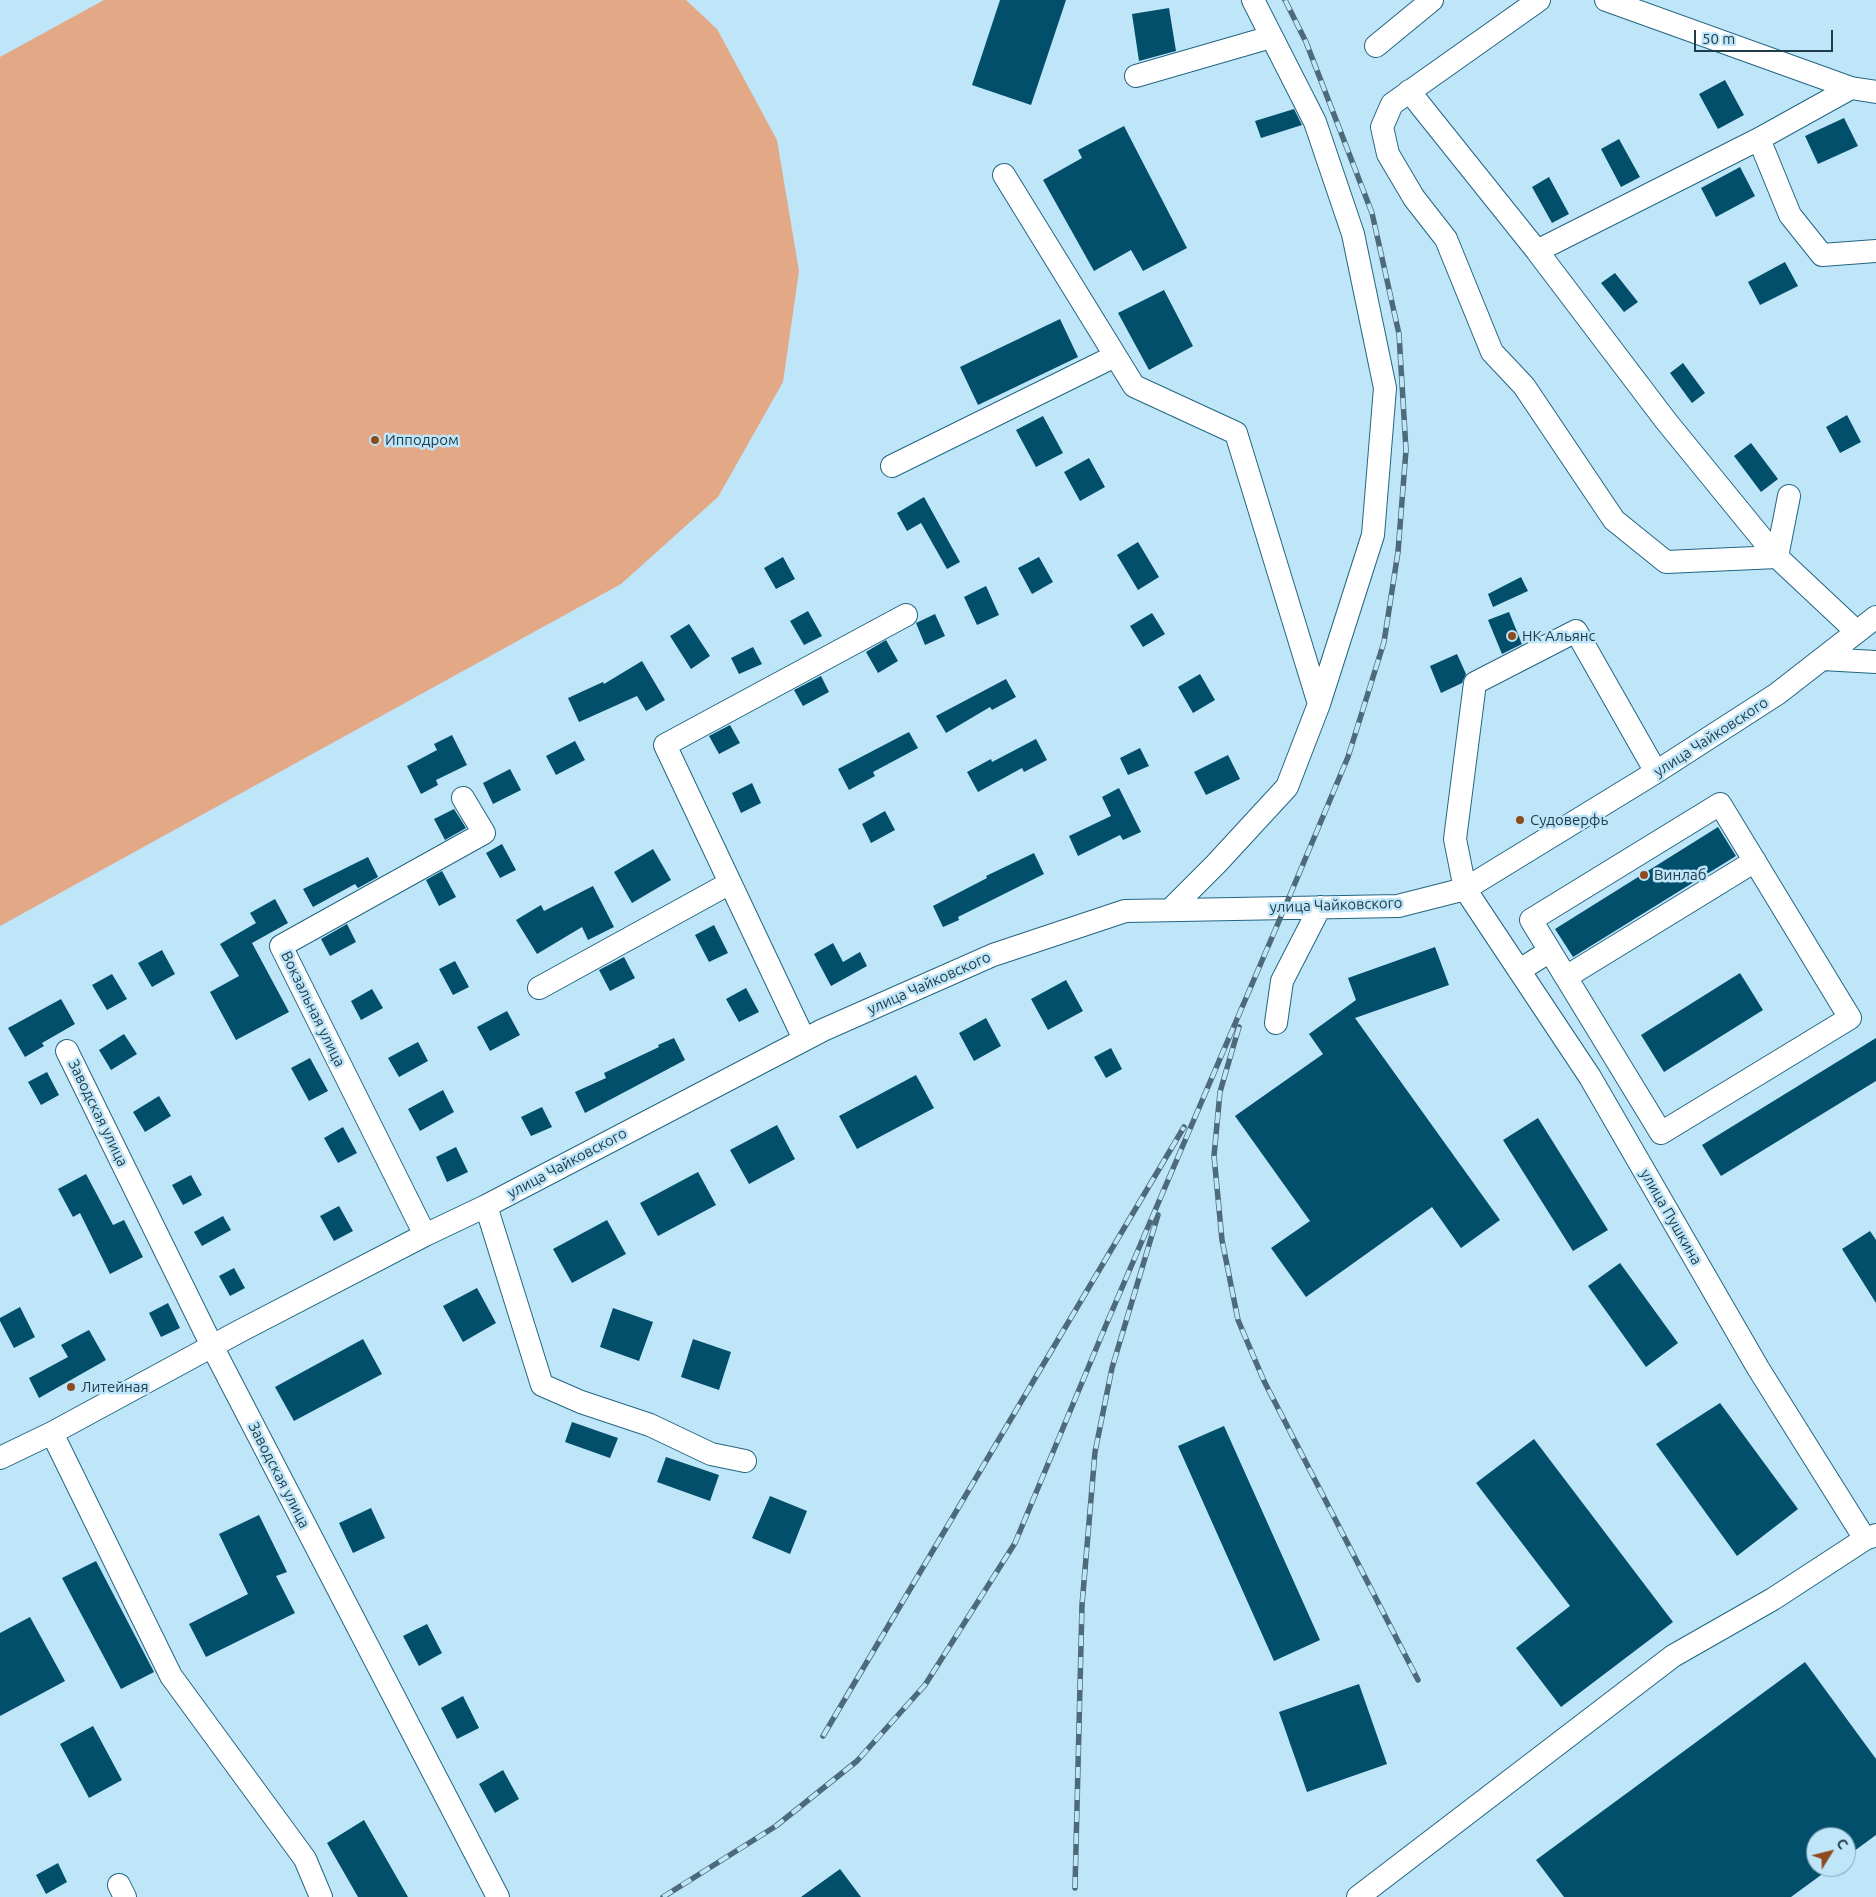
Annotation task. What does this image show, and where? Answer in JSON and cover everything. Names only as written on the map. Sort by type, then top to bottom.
[{"type":"street","points":[[1170,910],[1216,864],[1287,787],[1320,704],[1373,535],[1385,388],[1352,234],[1315,122],[1252,0]]},
{"type":"street","points":[[1376,46],[1432,0]]},
{"type":"street","points":[[1539,0],[1392,104],[1382,127],[1388,154],[1414,198],[1446,238],[1492,352],[1524,386],[1614,520],[1666,562],[1777,557]]},
{"type":"street","points":[[1606,0],[1851,88],[1876,92]]},
{"type":"street","points":[[1136,76],[1271,37]]},
{"type":"street","points":[[1537,251],[1759,139],[1851,88]]},
{"type":"street","points":[[1409,91],[1537,251],[1666,421],[1777,557],[1858,632]]},
{"type":"street","points":[[1759,139],[1790,215],[1822,255],[1876,252]]},
{"type":"street","points":[[1004,174],[1134,386],[1236,432],[1320,704]]},
{"type":"street","points":[[892,466],[1115,356]]},
{"type":"street","points":[[1777,557],[1789,496]]},
{"type":"street","points":[[804,1039],[665,746],[906,616]]},
{"type":"street","name":"улица Чайковского","points":[[0,1458],[52,1433],[212,1346],[425,1235],[486,1206],[804,1039],[992,955],[1125,911],[1398,906],[1465,889],[1656,772],[1777,694],[1876,617]]},
{"type":"street","points":[[1465,889],[1455,839],[1475,683],[1576,631],[1656,772]]},
{"type":"street","points":[[1822,659],[1876,662]]},
{"type":"street","name":"Вокзальная улица","points":[[425,1235],[281,946],[484,833],[463,798]]},
{"type":"street","points":[[1720,804],[1755,862],[1850,1018],[1661,1133],[1531,920],[1720,804]]},
{"type":"street","points":[[1566,977],[1755,862]]},
{"type":"street","points":[[539,988],[730,884]]},
{"type":"street","name":"улица Пушкина","points":[[1465,889],[1590,1077],[1758,1368],[1871,1537]]},
{"type":"street","points":[[1276,1023],[1282,980],[1320,907]]},
{"type":"street","points":[[1520,970],[1550,951]]},
{"type":"street","name":"Заводская улица","points":[[67,1050],[212,1346],[498,1897]]},
{"type":"street","points":[[486,1206],[542,1385],[582,1402],[650,1425],[710,1454],[745,1461]]},
{"type":"street","points":[[52,1433],[171,1676],[305,1859],[321,1897]]},
{"type":"street","points":[[1358,1897],[1673,1656],[1772,1599],[1871,1537]]},
{"type":"shaded area","name":"Ипподром","points":[[104,0],[686,0],[717,29],[777,140],[799,271],[783,382],[718,497],[621,584],[0,926],[0,57]]},
{"type":"building","points":[[1000,0],[1066,0],[1031,105],[972,85]]},
{"type":"building","points":[[1169,8],[1176,51],[1139,61],[1132,14]]},
{"type":"building","points":[[1725,80],[1744,115],[1718,129],[1699,94]]},
{"type":"building","points":[[1294,109],[1302,125],[1261,138],[1255,121]]},
{"type":"building","points":[[1844,118],[1858,146],[1818,164],[1805,136]]},
{"type":"building","points":[[1124,126],[1187,248],[1143,271],[1131,250],[1094,271],[1043,180],[1082,158],[1078,150]]},
{"type":"building","points":[[1619,139],[1640,177],[1621,187],[1601,149]]},
{"type":"building","points":[[1740,167],[1755,196],[1716,217],[1701,188]]},
{"type":"building","points":[[1549,177],[1569,214],[1552,223],[1532,187]]},
{"type":"building","points":[[1785,262],[1798,286],[1760,305],[1748,282]]},
{"type":"building","points":[[1615,273],[1638,302],[1624,312],[1601,283]]},
{"type":"building","points":[[1164,290],[1193,346],[1149,370],[1118,313]]},
{"type":"building","points":[[1060,319],[1078,357],[978,405],[960,367]]},
{"type":"building","points":[[1683,363],[1705,393],[1692,403],[1670,373]]},
{"type":"building","points":[[1847,415],[1861,442],[1840,453],[1826,427]]},
{"type":"building","points":[[1043,416],[1063,453],[1036,467],[1016,430]]},
{"type":"building","points":[[1751,443],[1778,479],[1761,492],[1734,456]]},
{"type":"building","points":[[1089,458],[1105,487],[1080,501],[1064,472]]},
{"type":"building","points":[[924,497],[960,562],[947,569],[921,523],[907,531],[897,513]]},
{"type":"building","points":[[1138,542],[1159,577],[1138,590],[1117,555]]},
{"type":"building","points":[[783,557],[795,579],[776,589],[764,568]]},
{"type":"building","points":[[1039,557],[1053,582],[1032,594],[1018,568]]},
{"type":"building","points":[[1521,577],[1528,591],[1493,607],[1488,594]]},
{"type":"building","points":[[986,586],[999,615],[977,625],[964,597]]},
{"type":"building","points":[[808,611],[822,636],[804,645],[790,621]]},
{"type":"building","points":[[1509,612],[1522,644],[1502,654],[1488,620]]},
{"type":"building","points":[[1152,613],[1165,634],[1143,647],[1130,626]]},
{"type":"building","points":[[935,614],[945,636],[925,645],[916,623]]},
{"type":"building","points":[[689,624],[710,656],[691,669],[670,636]]},
{"type":"building","points":[[886,640],[898,661],[878,673],[866,652]]},
{"type":"building","points":[[753,647],[762,664],[739,674],[731,658]]},
{"type":"building","points":[[1457,654],[1466,674],[1462,683],[1441,693],[1430,666]]},
{"type":"building","points":[[642,661],[665,700],[646,711],[637,696],[579,722],[568,698],[603,682],[604,684]]},
{"type":"building","points":[[1200,674],[1215,700],[1193,713],[1178,687]]},
{"type":"building","points":[[821,676],[829,692],[803,706],[794,690]]},
{"type":"building","points":[[1006,679],[1016,697],[992,710],[990,707],[946,733],[936,716]]},
{"type":"building","points":[[730,725],[740,743],[719,754],[709,736]]},
{"type":"building","points":[[909,732],[918,748],[873,772],[875,776],[849,790],[838,769]]},
{"type":"building","points":[[452,735],[467,765],[436,780],[438,785],[421,794],[407,766],[437,750],[434,744]]},
{"type":"building","points":[[1036,739],[1047,760],[1024,772],[1022,768],[978,792],[967,772],[991,759],[992,762]]},
{"type":"building","points":[[575,741],[585,760],[556,775],[546,756]]},
{"type":"building","points":[[1140,748],[1149,766],[1128,775],[1120,758]]},
{"type":"building","points":[[1228,755],[1240,779],[1206,795],[1194,772]]},
{"type":"building","points":[[510,769],[521,790],[493,804],[483,783]]},
{"type":"building","points":[[752,783],[761,803],[741,813],[732,793]]},
{"type":"building","points":[[1119,788],[1141,832],[1123,840],[1120,835],[1078,856],[1069,836],[1111,816],[1102,797]]},
{"type":"building","points":[[454,809],[466,828],[445,840],[434,819]]},
{"type":"building","points":[[885,811],[895,830],[871,843],[862,824]]},
{"type":"building","points":[[1718,827],[1736,856],[1573,957],[1555,929]]},
{"type":"building","points":[[502,844],[516,870],[500,878],[486,853]]},
{"type":"building","points":[[653,849],[671,880],[632,903],[614,872]]},
{"type":"building","points":[[1034,853],[1044,874],[958,917],[959,920],[943,927],[933,906],[987,878],[986,876]]},
{"type":"building","points":[[368,857],[378,877],[358,888],[355,884],[313,907],[303,889]]},
{"type":"building","points":[[442,871],[456,897],[439,906],[426,880]]},
{"type":"building","points":[[593,886],[614,927],[588,940],[582,927],[537,954],[516,920],[541,905],[544,911]]},
{"type":"building","points":[[275,899],[288,923],[252,943],[289,1012],[236,1040],[210,992],[239,976],[220,944],[256,923],[250,913]]},
{"type":"building","points":[[347,924],[356,942],[330,956],[321,939]]},
{"type":"building","points":[[714,925],[728,953],[709,962],[695,935]]},
{"type":"building","points":[[833,943],[843,962],[860,952],[867,966],[831,986],[814,954]]},
{"type":"building","points":[[1435,947],[1449,985],[1355,1018],[1500,1220],[1461,1248],[1432,1207],[1306,1297],[1271,1248],[1310,1221],[1235,1116],[1323,1054],[1309,1034],[1356,1000],[1348,978]]},
{"type":"building","points":[[162,950],[175,974],[152,987],[138,963]]},
{"type":"building","points":[[624,957],[635,978],[610,991],[599,970]]},
{"type":"building","points":[[455,961],[469,987],[453,995],[439,969]]},
{"type":"building","points":[[1740,973],[1763,1010],[1664,1072],[1641,1035]]},
{"type":"building","points":[[112,974],[127,999],[107,1010],[92,985]]},
{"type":"building","points":[[1066,980],[1083,1011],[1048,1030],[1031,999]]},
{"type":"building","points":[[746,988],[759,1012],[739,1022],[726,999]]},
{"type":"building","points":[[372,989],[383,1008],[361,1020],[351,1001]]},
{"type":"building","points":[[61,999],[75,1024],[42,1043],[44,1046],[25,1057],[8,1028]]},
{"type":"building","points":[[507,1011],[520,1035],[490,1051],[477,1027]]},
{"type":"building","points":[[986,1018],[1001,1046],[974,1061],[959,1033]]},
{"type":"building","points":[[124,1034],[137,1054],[111,1070],[99,1050]]},
{"type":"building","points":[[674,1038],[685,1060],[585,1113],[575,1092],[606,1078],[604,1073]]},
{"type":"building","points":[[1876,1038],[1876,1081],[1721,1176],[1702,1145]]},
{"type":"building","points":[[418,1042],[428,1061],[399,1077],[388,1058]]},
{"type":"building","points":[[1111,1048],[1122,1069],[1106,1078],[1094,1057]]},
{"type":"building","points":[[310,1058],[328,1091],[309,1101],[291,1068]]},
{"type":"building","points":[[47,1072],[59,1095],[41,1105],[28,1082]]},
{"type":"building","points":[[916,1075],[934,1108],[857,1149],[839,1116]]},
{"type":"building","points":[[443,1090],[454,1112],[420,1131],[408,1109]]},
{"type":"building","points":[[159,1096],[171,1116],[145,1132],[133,1112]]},
{"type":"building","points":[[542,1107],[552,1127],[531,1136],[521,1117]]},
{"type":"building","points":[[1538,1118],[1608,1230],[1573,1251],[1503,1140]]},
{"type":"building","points":[[777,1125],[795,1159],[749,1184],[730,1150]]},
{"type":"building","points":[[343,1127],[357,1153],[338,1163],[324,1138]]},
{"type":"building","points":[[456,1147],[468,1172],[447,1182],[436,1157]]},
{"type":"building","points":[[698,1172],[716,1205],[658,1236],[640,1203]]},
{"type":"building","points":[[86,1174],[113,1225],[124,1220],[143,1257],[110,1274],[80,1213],[73,1217],[58,1189]]},
{"type":"building","points":[[191,1175],[202,1195],[183,1205],[172,1185]]},
{"type":"building","points":[[339,1206],[353,1231],[334,1241],[320,1216]]},
{"type":"building","points":[[223,1216],[231,1230],[202,1246],[194,1232]]},
{"type":"building","points":[[607,1220],[626,1254],[572,1283],[553,1249]]},
{"type":"building","points":[[1870,1231],[1876,1240],[1876,1303],[1842,1249]]},
{"type":"building","points":[[1620,1263],[1678,1343],[1646,1367],[1588,1286]]},
{"type":"building","points":[[234,1268],[245,1288],[230,1296],[219,1276]]},
{"type":"building","points":[[477,1288],[496,1323],[463,1342],[443,1306]]},
{"type":"building","points":[[168,1303],[180,1328],[161,1337],[149,1313]]},
{"type":"building","points":[[20,1307],[35,1337],[14,1348],[0,1318]]},
{"type":"building","points":[[613,1308],[653,1322],[639,1361],[600,1347]]},
{"type":"building","points":[[89,1330],[106,1360],[39,1398],[29,1378],[68,1357],[61,1345]]},
{"type":"building","points":[[363,1339],[382,1374],[294,1421],[275,1387]]},
{"type":"building","points":[[693,1339],[731,1352],[719,1390],[681,1377]]},
{"type":"building","points":[[1720,1403],[1798,1509],[1737,1556],[1656,1444]]},
{"type":"building","points":[[572,1422],[618,1438],[610,1458],[565,1442]]},
{"type":"building","points":[[1224,1426],[1320,1640],[1274,1661],[1178,1446]]},
{"type":"building","points":[[1534,1439],[1673,1622],[1561,1707],[1516,1648],[1570,1606],[1476,1483]]},
{"type":"building","points":[[666,1457],[719,1475],[710,1501],[657,1482]]},
{"type":"building","points":[[770,1496],[807,1511],[790,1554],[752,1538]]},
{"type":"building","points":[[371,1508],[385,1538],[353,1553],[339,1523]]},
{"type":"building","points":[[259,1515],[287,1572],[276,1576],[295,1613],[206,1657],[189,1624],[248,1594],[219,1534]]},
{"type":"building","points":[[96,1561],[154,1672],[121,1689],[62,1578]]},
{"type":"building","points":[[30,1617],[65,1681],[0,1716],[0,1633]]},
{"type":"building","points":[[427,1624],[442,1653],[419,1666],[403,1636]]},
{"type":"building","points":[[1805,1662],[1876,1759],[1876,1835],[1856,1850],[1856,1827],[1806,1827],[1806,1877],[1818,1877],[1791,1897],[1564,1897],[1536,1860]]},
{"type":"building","points":[[1359,1684],[1387,1764],[1307,1792],[1279,1712]]},
{"type":"building","points":[[463,1696],[479,1728],[457,1739],[441,1708]]},
{"type":"building","points":[[93,1726],[122,1780],[89,1798],[60,1744]]},
{"type":"building","points":[[503,1770],[519,1799],[495,1813],[479,1784]]},
{"type":"building","points":[[364,1820],[408,1897],[358,1897],[327,1843]]},
{"type":"building","points":[[58,1863],[67,1882],[46,1894],[36,1875]]},
{"type":"building","points":[[840,1869],[861,1897],[801,1897]]},
{"type":"railway","points":[[663,1897],[776,1826],[857,1761],[925,1685],[1015,1543],[1348,757],[1384,642],[1398,552],[1406,450],[1399,334],[1372,213],[1306,42],[1285,0]]},
{"type":"railway","points":[[1239,1027],[1220,1092],[1214,1156],[1222,1240],[1238,1320],[1264,1381],[1418,1680]]},
{"type":"railway","points":[[823,1736],[1184,1127]]},
{"type":"railway","points":[[1075,1888],[1082,1605],[1095,1452],[1112,1368],[1158,1215]]},
{"type":"place","name":"Ипподром","points":[[375,440]]},
{"type":"place","name":"НК Альянс","points":[[1512,636]]},
{"type":"place","name":"Судоверфь","points":[[1520,820]]},
{"type":"place","name":"Винлаб","points":[[1644,875]]},
{"type":"place","name":"Литейная","points":[[71,1387]]}]
